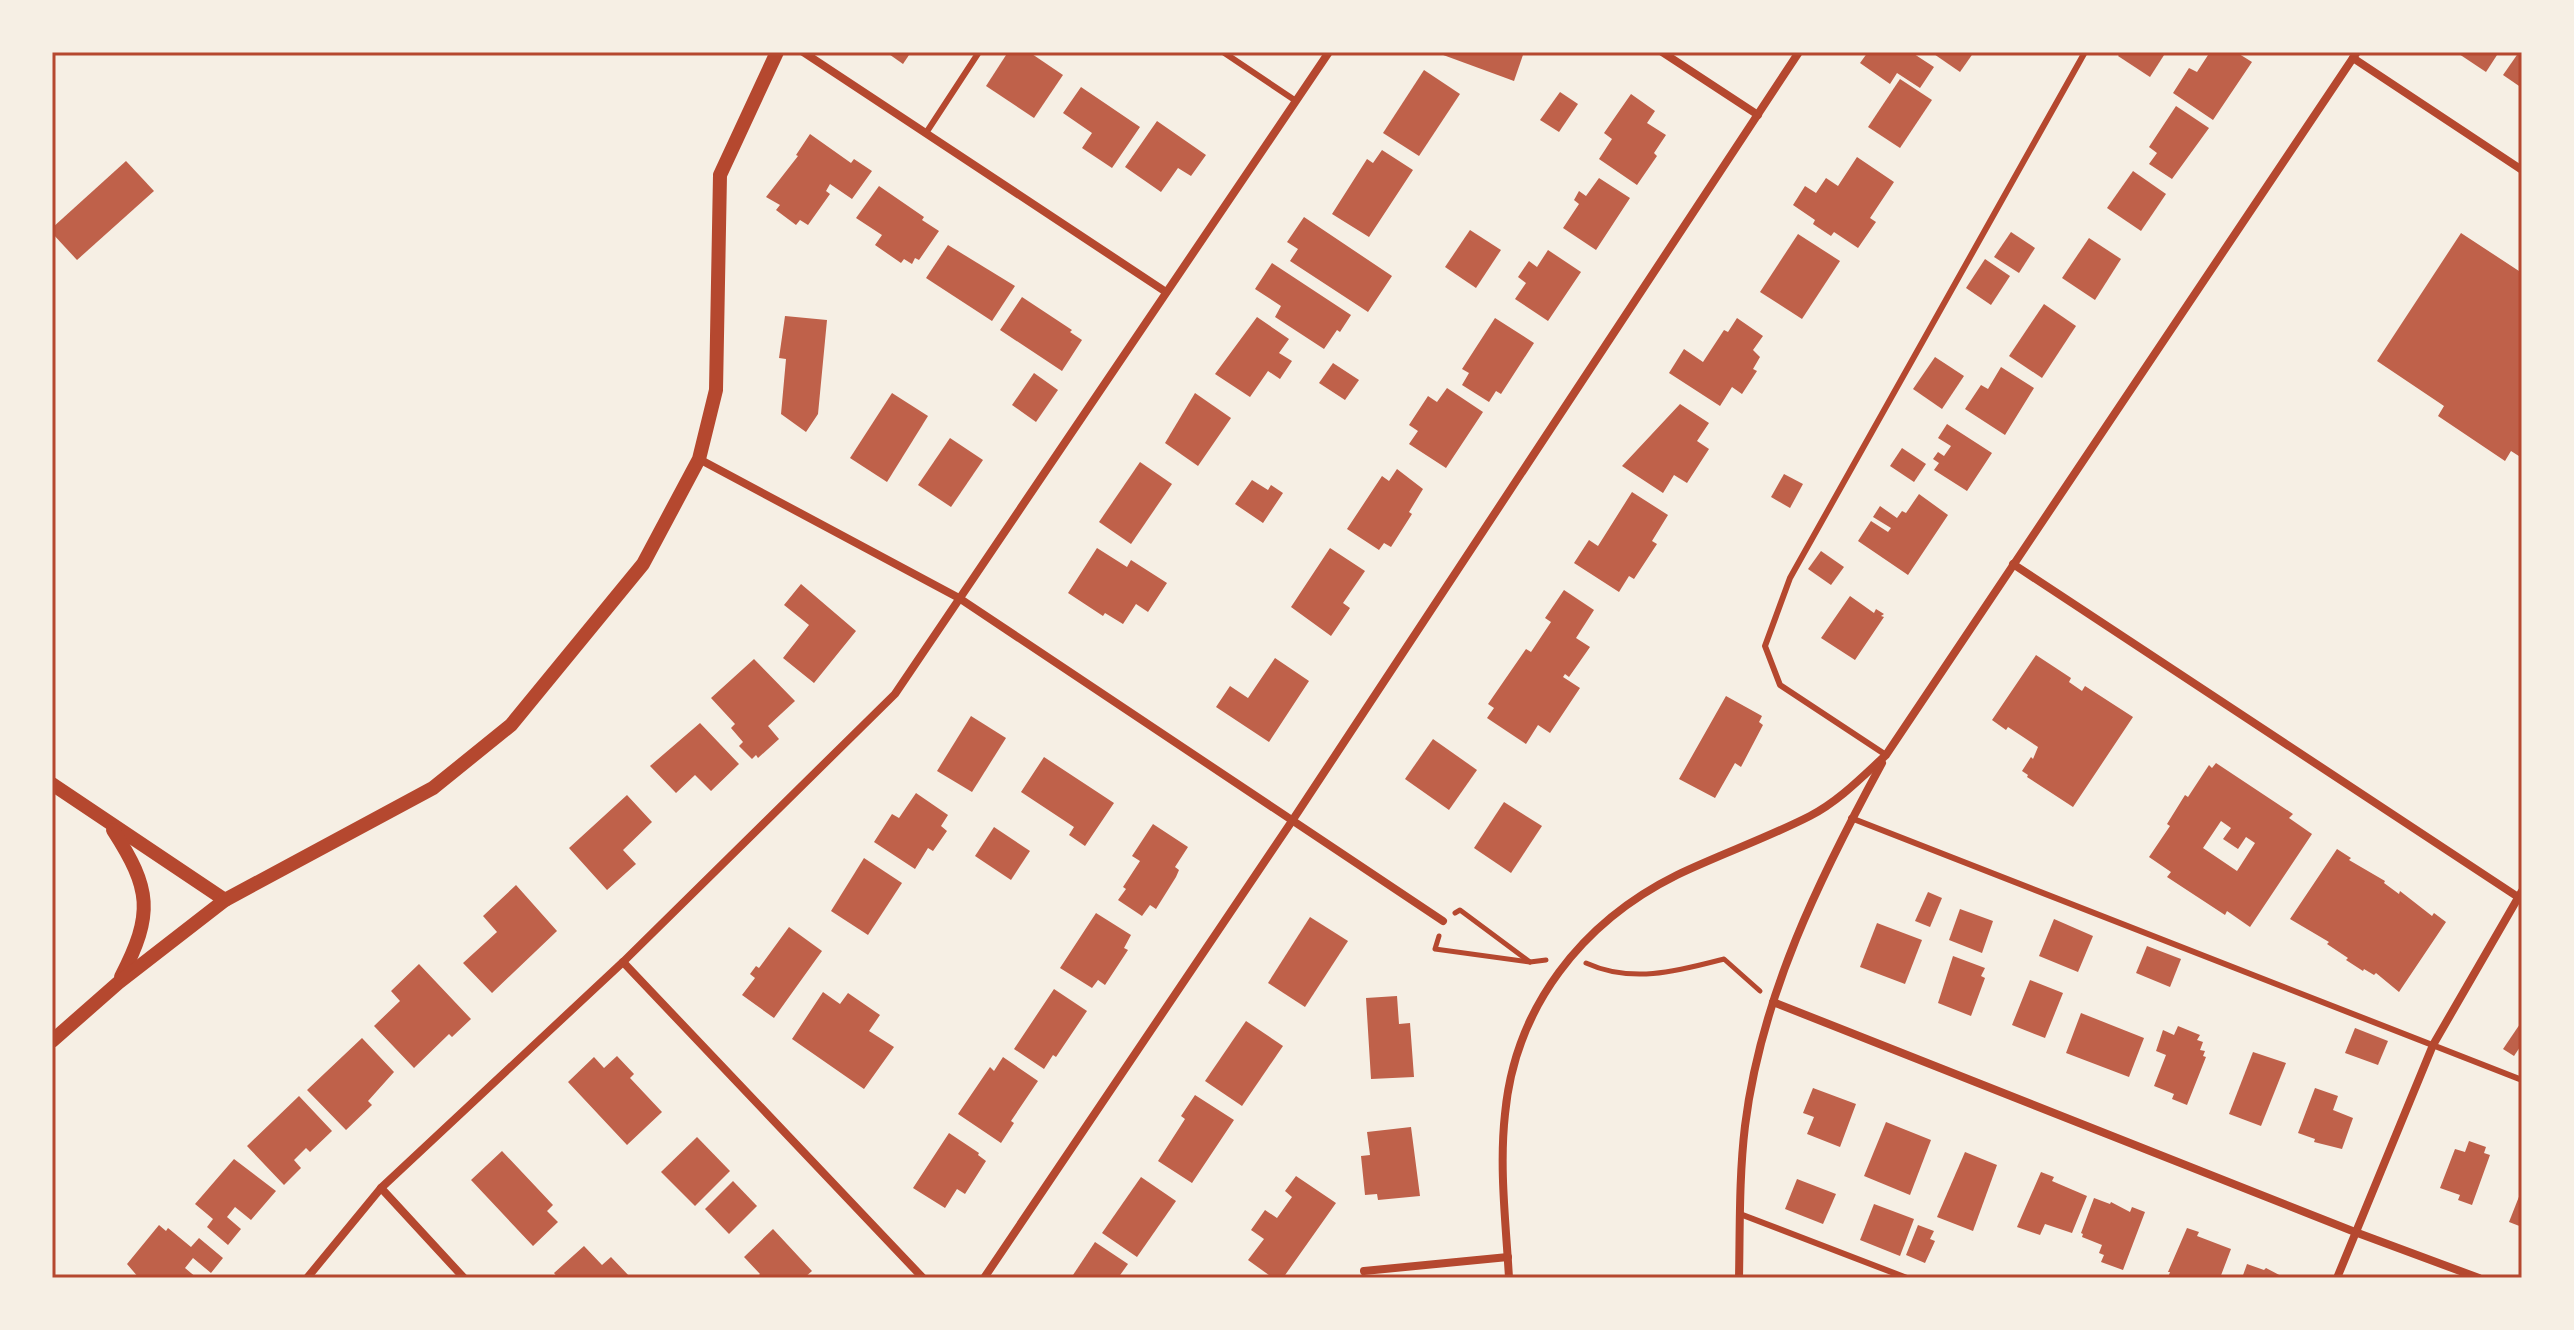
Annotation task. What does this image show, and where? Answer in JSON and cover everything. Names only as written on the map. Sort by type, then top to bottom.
[{"type":"street","points":[[52,1041],[118,983],[225,900],[433,788],[511,725],[643,564],[699,459],[716,390],[720,175],[777,52]]},
{"type":"street","points":[[803,52],[1166,292]]},
{"type":"street","points":[[307,1278],[381,1188],[623,962],[895,694],[1329,52]]},
{"type":"street","points":[[1662,52],[1758,115]]},
{"type":"street","points":[[984,1278],[1292,821],[1799,52]]},
{"type":"street","points":[[1739,1278],[1747,1115],[1773,1002],[1798,931],[1851,818],[1886,755],[2355,55],[2522,170]]},
{"type":"street","points":[[699,459],[959,598],[1443,921]]},
{"type":"street","points":[[2013,564],[2520,894],[2433,1045],[2337,1278]]},
{"type":"street","points":[[1509,1278],[1504,1115],[1511,1070],[1542,995],[1569,956],[1611,916],[1648,891],[1811,815],[1839,798],[1886,755]]},
{"type":"street","points":[[52,784],[225,900]]},
{"type":"street","points":[[108,823],[135,864],[143,888],[145,909],[135,949],[118,983]]},
{"type":"street","points":[[623,962],[923,1278]]},
{"type":"street","points":[[1773,1002],[2479,1278]]},
{"type":"street","points":[[381,1188],[464,1278]]},
{"type":"street","points":[[1364,1271],[1508,1257]]},
{"type":"lane","points":[[926,133],[979,52]]},
{"type":"lane","points":[[1223,52],[1296,101]]},
{"type":"lane","points":[[1886,755],[1780,685],[1765,646],[1790,578],[2085,52]]},
{"type":"lane","points":[[1851,818],[2522,1080]]},
{"type":"lane","points":[[1740,1214],[1907,1278]]},
{"type":"path","points":[[1460,910],[1530,962]]},
{"type":"path","points":[[1443,921],[1435,949],[1530,962],[1569,956],[1603,971],[1637,974],[1663,974],[1724,959],[1773,1002]]},
{"type":"building","points":[[886,52],[911,52],[903,64]]},
{"type":"building","points":[[1008,52],[1029,52],[1063,75],[1034,118],[986,86]]},
{"type":"building","points":[[1435,52],[1524,52],[1514,81]]},
{"type":"building","points":[[1868,52],[1911,52],[1934,67],[1920,88],[1897,73],[1890,84],[1860,63]]},
{"type":"building","points":[[1931,52],[1974,52],[1960,72]]},
{"type":"building","points":[[2121,52],[2166,52],[2150,77],[2118,56]]},
{"type":"building","points":[[2210,52],[2236,52],[2252,62],[2213,120],[2173,93],[2189,68],[2197,72]]},
{"type":"building","points":[[2456,52],[2499,52],[2486,72]]},
{"type":"building","points":[[2522,52],[2522,88],[2503,75]]},
{"type":"building","points":[[1424,70],[1460,94],[1419,156],[1383,133]]},
{"type":"building","points":[[1900,79],[1932,100],[1900,148],[1868,127]]},
{"type":"building","points":[[1081,87],[1140,127],[1112,168],[1082,148],[1092,133],[1063,113]]},
{"type":"building","points":[[1560,92],[1578,104],[1559,132],[1540,120]]},
{"type":"building","points":[[1631,94],[1655,111],[1647,123],[1666,135],[1654,153],[1657,156],[1637,185],[1599,159],[1612,139],[1604,133]]},
{"type":"building","points":[[2176,106],[2209,128],[2172,179],[2149,164],[2157,153],[2149,147]]},
{"type":"building","points":[[1157,121],[1206,155],[1191,176],[1178,168],[1161,192],[1125,167]]},
{"type":"building","points":[[810,134],[851,163],[854,159],[872,171],[852,199],[830,184],[826,191],[830,194],[808,225],[800,220],[796,225],[776,210],[780,205],[766,197],[798,156]]},
{"type":"building","points":[[1382,150],[1413,170],[1369,237],[1332,214],[1367,159],[1373,163]]},
{"type":"building","points":[[1857,157],[1894,182],[1870,218],[1876,222],[1858,248],[1834,232],[1831,236],[1793,205],[1805,186],[1816,193],[1826,178],[1838,186]]},
{"type":"building","points":[[126,161],[154,191],[77,260],[52,233],[52,228]]},
{"type":"building","points":[[2133,171],[2166,194],[2141,231],[2107,208]]},
{"type":"building","points":[[1599,178],[1630,198],[1596,250],[1563,228],[1579,204],[1574,200],[1579,191],[1586,196]]},
{"type":"building","points":[[879,186],[939,231],[919,260],[915,258],[912,264],[904,259],[901,263],[875,245],[882,235],[856,218]]},
{"type":"building","points":[[1304,217],[1392,276],[1368,312],[1290,261],[1298,249],[1287,242]]},
{"type":"building","points":[[1470,230],[1501,250],[1476,288],[1445,267]]},
{"type":"building","points":[[2011,232],[2035,248],[2019,273],[1994,257]]},
{"type":"building","points":[[2461,233],[2522,273],[2522,458],[2511,451],[2505,461],[2438,416],[2444,406],[2377,361]]},
{"type":"building","points":[[1798,234],[1840,261],[1802,319],[1760,292]]},
{"type":"building","points":[[2089,238],[2121,259],[2095,300],[2062,278]]},
{"type":"building","points":[[948,245],[1015,286],[992,321],[926,278]]},
{"type":"building","points":[[1548,250],[1581,272],[1548,321],[1515,299],[1526,283],[1518,277],[1529,261],[1537,267]]},
{"type":"building","points":[[1985,259],[2010,276],[1991,305],[1966,288]]},
{"type":"building","points":[[1272,263],[1351,315],[1324,349],[1275,317],[1281,306],[1255,289]]},
{"type":"building","points":[[1022,297],[1082,340],[1062,371],[1000,330]]},
{"type":"building","points":[[2044,304],[2076,326],[2042,378],[2009,356]]},
{"type":"building","points":[[785,316],[827,320],[818,414],[806,432],[781,414],[786,359],[779,358]]},
{"type":"building","points":[[1257,317],[1289,339],[1279,353],[1292,361],[1280,379],[1268,371],[1250,397],[1215,374]]},
{"type":"building","points":[[1495,318],[1534,343],[1501,394],[1496,391],[1489,402],[1462,385],[1469,373],[1462,369]]},
{"type":"building","points":[[1737,318],[1763,336],[1753,350],[1760,357],[1753,369],[1757,371],[1742,394],[1732,387],[1720,406],[1669,373],[1684,349],[1703,362],[1724,330],[1728,332]]},
{"type":"building","points":[[1935,357],[1964,376],[1942,409],[1913,389]]},
{"type":"building","points":[[1333,363],[1359,380],[1345,400],[1319,383]]},
{"type":"building","points":[[2001,367],[2034,388],[2005,435],[1965,409],[1981,385],[1988,389]]},
{"type":"building","points":[[1034,373],[1058,390],[1036,422],[1012,405]]},
{"type":"building","points":[[1447,388],[1483,412],[1446,468],[1409,444],[1418,431],[1409,425],[1428,396],[1437,402]]},
{"type":"building","points":[[892,393],[928,416],[887,482],[850,458]]},
{"type":"building","points":[[1195,393],[1231,418],[1198,466],[1165,443]]},
{"type":"building","points":[[1680,404],[1709,423],[1697,441],[1709,449],[1687,483],[1674,475],[1663,493],[1622,466]]},
{"type":"building","points":[[1947,424],[1992,453],[1967,491],[1934,470],[1939,463],[1933,459],[1938,452],[1944,456],[1951,446],[1938,438]]},
{"type":"building","points":[[950,438],[983,460],[951,507],[918,485]]},
{"type":"building","points":[[1902,448],[1926,464],[1914,482],[1890,466]]},
{"type":"building","points":[[1140,462],[1172,484],[1131,544],[1099,522]]},
{"type":"building","points":[[1397,469],[1423,489],[1409,512],[1412,514],[1391,547],[1384,543],[1379,550],[1347,529],[1382,476],[1389,481]]},
{"type":"building","points":[[1784,474],[1803,484],[1790,508],[1771,497]]},
{"type":"building","points":[[1252,480],[1268,490],[1271,485],[1283,493],[1263,523],[1235,504]]},
{"type":"building","points":[[1632,492],[1668,515],[1652,541],[1657,544],[1634,579],[1629,576],[1619,592],[1574,563],[1589,540],[1598,546]]},
{"type":"building","points":[[1919,494],[1948,515],[1908,575],[1858,541],[1871,521],[1888,532],[1891,528],[1873,517],[1880,506],[1897,518],[1902,511],[1906,513]]},
{"type":"building","points":[[1097,548],[1127,567],[1131,560],[1167,583],[1148,612],[1136,604],[1123,624],[1105,613],[1103,616],[1068,593]]},
{"type":"building","points":[[1330,548],[1365,571],[1343,603],[1350,608],[1331,636],[1291,607]]},
{"type":"building","points":[[1821,551],[1844,567],[1831,585],[1808,569]]},
{"type":"building","points":[[801,584],[856,631],[814,683],[783,658],[809,625],[784,605]]},
{"type":"building","points":[[1564,590],[1594,610],[1576,638],[1590,647],[1569,677],[1565,674],[1563,677],[1580,688],[1550,733],[1538,725],[1526,744],[1487,718],[1494,708],[1488,704],[1526,649],[1531,652],[1551,622],[1545,618]]},
{"type":"building","points":[[1850,596],[1874,613],[1876,609],[1884,614],[1855,660],[1821,638]]},
{"type":"building","points":[[2036,655],[2071,678],[2069,682],[2082,691],[2085,686],[2133,717],[2073,807],[2022,771],[2031,757],[2033,759],[2038,747],[1992,720]]},
{"type":"building","points":[[1275,658],[1309,681],[1269,742],[1216,707],[1230,686],[1248,698]]},
{"type":"building","points":[[754,659],[795,701],[768,726],[779,739],[758,758],[756,755],[752,759],[739,746],[743,742],[731,728],[735,724],[711,698]]},
{"type":"building","points":[[1726,696],[1762,716],[1759,722],[1763,725],[1741,767],[1735,763],[1715,798],[1679,779]]},
{"type":"building","points":[[971,716],[1006,738],[972,792],[937,771]]},
{"type":"building","points":[[700,723],[739,764],[711,791],[695,775],[676,793],[650,766]]},
{"type":"building","points":[[1433,739],[1477,770],[1449,810],[1405,779]]},
{"type":"building","points":[[1044,757],[1114,803],[1085,846],[1069,835],[1074,827],[1021,792]]},
{"type":"building","points":[[2216,763],[2293,814],[2289,818],[2312,834],[2250,927],[2227,911],[2225,915],[2167,877],[2171,872],[2149,857],[2170,826],[2167,824],[2185,795],[2188,797],[2209,765],[2212,768]],"holes":[[[2221,821],[2231,828],[2223,839],[2238,849],[2246,837],[2255,843],[2237,871],[2203,848]]]},
{"type":"building","points":[[916,793],[948,815],[941,826],[947,831],[933,851],[928,848],[915,869],[874,842],[892,814],[899,818]]},
{"type":"building","points":[[627,795],[652,822],[623,850],[636,864],[607,890],[569,848]]},
{"type":"building","points":[[1504,802],[1542,826],[1511,873],[1474,848]]},
{"type":"building","points":[[1153,824],[1188,847],[1175,867],[1179,870],[1176,877],[1156,909],[1150,905],[1142,916],[1118,900],[1140,861],[1132,856]]},
{"type":"building","points":[[994,827],[1030,851],[1011,880],[975,856]]},
{"type":"building","points":[[2337,849],[2399,894],[2400,891],[2432,916],[2434,913],[2446,922],[2399,992],[2376,973],[2363,971],[2327,944],[2329,942],[2290,919]]},
{"type":"building","points":[[864,858],[902,883],[868,935],[831,911]]},
{"type":"building","points":[[516,885],[557,931],[492,993],[463,963],[497,932],[483,916]]},
{"type":"building","points":[[1928,892],[1942,898],[1930,927],[1915,921]]},
{"type":"building","points":[[1960,909],[1993,921],[1982,953],[1949,940]]},
{"type":"building","points":[[1096,913],[1131,935],[1124,948],[1128,950],[1105,985],[1098,980],[1092,988],[1060,968]]},
{"type":"building","points":[[1310,917],[1348,941],[1305,1007],[1268,983]]},
{"type":"building","points":[[2054,919],[2093,936],[2078,972],[2039,956]]},
{"type":"building","points":[[1877,923],[1922,940],[1905,984],[1860,967]]},
{"type":"building","points":[[789,927],[822,951],[774,1018],[742,995],[755,978],[750,974],[756,966],[759,968]]},
{"type":"building","points":[[2147,946],[2181,959],[2170,987],[2136,973]]},
{"type":"building","points":[[1953,956],[1985,968],[1981,976],[1985,978],[1971,1016],[1938,1003]]},
{"type":"building","points":[[419,964],[471,1019],[452,1037],[449,1034],[414,1068],[374,1026],[400,1001],[391,991]]},
{"type":"building","points":[[2030,980],[2063,993],[2045,1038],[2012,1025]]},
{"type":"building","points":[[1054,989],[1087,1011],[1056,1057],[1053,1055],[1044,1069],[1014,1049]]},
{"type":"building","points":[[823,992],[840,1004],[848,993],[880,1015],[869,1031],[894,1047],[864,1089],[792,1039]]},
{"type":"building","points":[[1397,996],[1399,1024],[1410,1023],[1414,1077],[1371,1079],[1366,998]]},
{"type":"building","points":[[2081,1013],[2144,1038],[2129,1077],[2066,1053]]},
{"type":"building","points":[[1246,1021],[1283,1046],[1242,1106],[1205,1081]]},
{"type":"building","points":[[2522,1021],[2522,1044],[2514,1056],[2503,1049]]},
{"type":"building","points":[[2178,1026],[2200,1035],[2197,1040],[2203,1042],[2200,1050],[2205,1051],[2203,1056],[2206,1057],[2187,1105],[2172,1099],[2174,1094],[2154,1086],[2166,1055],[2156,1051],[2163,1030],[2174,1035]]},
{"type":"building","points":[[2355,1028],[2388,1041],[2378,1065],[2345,1053]]},
{"type":"building","points":[[362,1038],[394,1072],[368,1101],[372,1105],[346,1130],[307,1090]]},
{"type":"building","points":[[2253,1052],[2286,1063],[2261,1126],[2229,1114]]},
{"type":"building","points":[[617,1056],[634,1074],[630,1078],[662,1112],[627,1145],[568,1082],[594,1057],[604,1068]]},
{"type":"building","points":[[1003,1057],[1038,1081],[1011,1121],[1014,1123],[1001,1143],[958,1114],[990,1067],[994,1071]]},
{"type":"building","points":[[1813,1088],[1856,1104],[1840,1147],[1807,1134],[1814,1117],[1803,1113]]},
{"type":"building","points":[[2315,1088],[2338,1096],[2333,1110],[2353,1118],[2342,1149],[2314,1142],[2315,1139],[2298,1133]]},
{"type":"building","points":[[1195,1095],[1234,1120],[1192,1183],[1158,1161],[1185,1119],[1181,1116]]},
{"type":"building","points":[[299,1096],[332,1131],[310,1152],[306,1148],[294,1160],[301,1168],[284,1185],[247,1146]]},
{"type":"building","points":[[1886,1122],[1931,1140],[1910,1195],[1864,1176]]},
{"type":"building","points":[[1411,1127],[1420,1196],[1378,1200],[1377,1194],[1365,1195],[1361,1156],[1370,1155],[1367,1132]]},
{"type":"building","points":[[949,1133],[986,1161],[965,1194],[957,1189],[945,1208],[913,1188]]},
{"type":"building","points":[[697,1137],[730,1171],[695,1206],[661,1172]]},
{"type":"building","points":[[2469,1141],[2486,1147],[2484,1153],[2490,1155],[2472,1205],[2458,1200],[2460,1195],[2440,1188],[2455,1149],[2465,1152]]},
{"type":"building","points":[[502,1151],[553,1205],[547,1211],[558,1222],[533,1246],[471,1180]]},
{"type":"building","points":[[1965,1152],[1997,1165],[1973,1231],[1937,1217]]},
{"type":"building","points":[[234,1159],[276,1191],[251,1220],[235,1207],[227,1217],[241,1229],[228,1245],[207,1227],[213,1219],[195,1204]]},
{"type":"building","points":[[2041,1172],[2054,1177],[2052,1181],[2087,1196],[2072,1233],[2045,1224],[2040,1235],[2017,1227]]},
{"type":"building","points":[[1296,1176],[1336,1203],[1283,1278],[1273,1278],[1248,1260],[1264,1239],[1251,1230],[1265,1210],[1277,1218],[1292,1197],[1285,1191]]},
{"type":"building","points":[[1141,1177],[1176,1201],[1137,1257],[1102,1233]]},
{"type":"building","points":[[1797,1179],[1836,1194],[1823,1224],[1785,1209]]},
{"type":"building","points":[[733,1181],[757,1206],[729,1234],[705,1209]]},
{"type":"building","points":[[2522,1189],[2522,1227],[2509,1222]]},
{"type":"building","points":[[2094,1198],[2111,1202],[2130,1212],[2132,1207],[2145,1212],[2123,1270],[2101,1262],[2104,1255],[2099,1253],[2102,1245],[2082,1237]]},
{"type":"building","points":[[1874,1204],[1914,1219],[1900,1256],[1860,1240]]},
{"type":"building","points":[[159,1225],[166,1231],[168,1228],[191,1247],[199,1238],[223,1258],[211,1273],[193,1258],[185,1268],[197,1278],[139,1278],[127,1264]]},
{"type":"building","points":[[1918,1225],[1934,1231],[1930,1239],[1935,1241],[1925,1263],[1906,1255]]},
{"type":"building","points":[[2187,1228],[2199,1232],[2197,1236],[2231,1249],[2220,1278],[2168,1278]]},
{"type":"building","points":[[773,1229],[812,1271],[804,1278],[756,1278],[760,1274],[744,1257]]},
{"type":"building","points":[[1095,1242],[1128,1264],[1118,1278],[1071,1278]]},
{"type":"building","points":[[584,1246],[602,1265],[611,1257],[631,1278],[558,1278],[554,1273]]},
{"type":"building","points":[[2247,1264],[2266,1268],[2285,1278],[2242,1278]]}]
